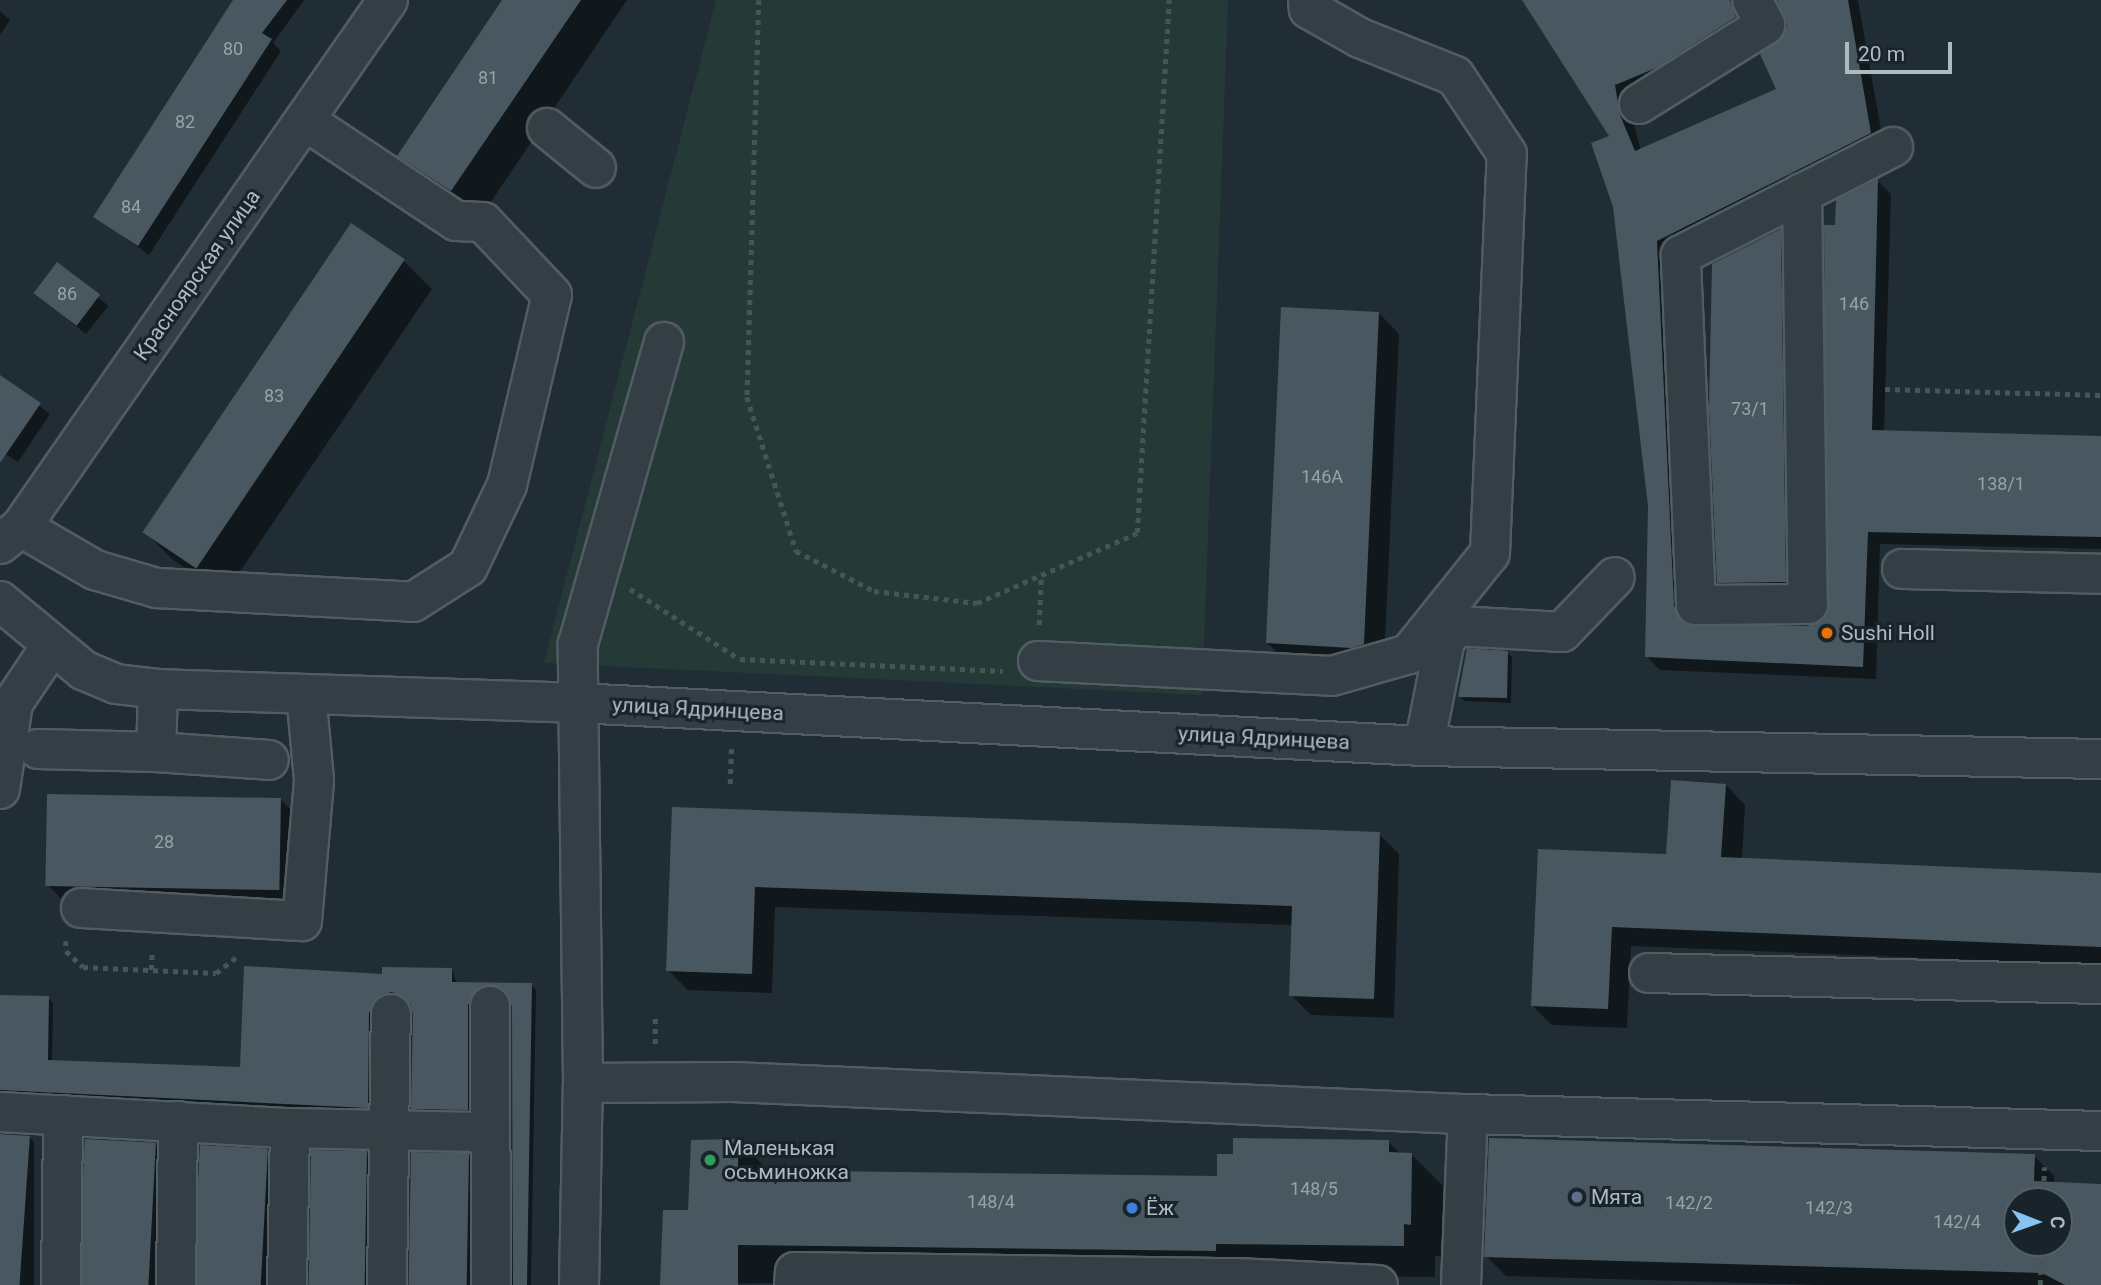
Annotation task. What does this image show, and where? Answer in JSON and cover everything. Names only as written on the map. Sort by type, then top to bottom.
[{"type":"street","name":"Красноярская улица","points":[[10,536],[388,0]]},
{"type":"street","points":[[1038,662],[1332,676],[1409,654],[1490,553],[1507,154],[1455,76],[1360,38],[1309,9],[1308,0]]},
{"type":"street","points":[[1639,104],[1765,25],[1752,0]]},
{"type":"street","points":[[10,536],[95,570],[157,588],[413,601],[468,567],[507,485],[552,295],[483,222],[456,221],[304,121]]},
{"type":"street","points":[[547,128],[596,168]]},
{"type":"street","points":[[1802,193],[1808,604],[1696,604],[1681,255],[1802,193],[1893,147]]},
{"type":"street","points":[[579,1285],[583,1083],[578,643],[664,342]]},
{"type":"street","points":[[1902,569],[2101,574]]},
{"type":"street","points":[[1424,746],[1445,640],[1457,626],[1562,632],[1615,577]]},
{"type":"street","name":"улица Ядринцева","points":[[0,601],[82,670],[116,684],[158,689],[577,703],[1424,746],[2101,758]]},
{"type":"street","points":[[0,789],[13,703],[52,645]]},
{"type":"street","points":[[156,752],[158,689]]},
{"type":"street","points":[[81,908],[302,921],[314,780],[306,694]]},
{"type":"street","points":[[38,749],[156,752],[269,760]]},
{"type":"street","points":[[1649,973],[2101,984]]},
{"type":"street","points":[[490,1006],[488,1132],[491,1285]]},
{"type":"street","points":[[387,1285],[391,1014]]},
{"type":"street","points":[[583,1083],[733,1082],[1485,1115],[2101,1131]]},
{"type":"street","points":[[0,1112],[290,1128],[488,1132]]},
{"type":"street","points":[[1461,1285],[1468,1114],[1485,1115]]},
{"type":"street","points":[[61,1285],[63,1115]]},
{"type":"street","points":[[176,1285],[178,1121]]},
{"type":"street","points":[[287,1285],[290,1128]]},
{"type":"street","points":[[794,1285],[794,1272],[1236,1278],[1378,1285]]},
{"type":"path","points":[[759,0],[747,397],[796,551],[874,591],[977,603],[1137,533],[1169,0]]},
{"type":"path","points":[[1885,390],[2101,395]]},
{"type":"path","points":[[599,569],[740,659],[1024,672],[1038,662],[1041,577]]},
{"type":"path","points":[[730,784],[731,749]]},
{"type":"path","points":[[81,908],[67,925],[66,951],[83,967],[216,973],[242,953]]},
{"type":"path","points":[[2040,1285],[2041,1257]]},
{"type":"green space","points":[[716,0],[1228,0],[1202,695],[544,663]]},
{"type":"building","points":[[233,0],[287,0],[262,33],[272,39],[138,246],[93,217]]},
{"type":"building","points":[[502,0],[581,0],[451,191],[397,156]]},
{"type":"building","points":[[1522,0],[1730,0],[1736,17],[1656,68],[1615,85],[1620,115],[1635,151],[1776,89],[1760,54],[1784,35],[1787,25],[1777,0],[1848,0],[1871,133],[1657,241],[1674,606],[1685,624],[1808,626],[1827,614],[1824,225],[1835,225],[1836,200],[1878,179],[1872,430],[2101,436],[2101,537],[1868,532],[1863,667],[1645,657],[1648,506],[1613,207],[1591,143],[1609,136]]},
{"type":"building","points":[[351,223],[405,259],[196,569],[142,532]]},
{"type":"building","points":[[1781,229],[1786,582],[1717,583],[1709,408],[1712,264]]},
{"type":"building","points":[[57,262],[100,294],[77,326],[34,293]]},
{"type":"building","points":[[1281,307],[1379,312],[1364,644],[1352,648],[1266,643]]},
{"type":"building","points":[[0,375],[41,403],[0,463]]},
{"type":"building","points":[[1467,648],[1508,651],[1507,698],[1458,697]]},
{"type":"building","points":[[1671,780],[1726,784],[1721,857],[2101,873],[2101,947],[1612,927],[1608,1009],[1531,1006],[1538,849],[1666,854]]},
{"type":"building","points":[[47,794],[281,798],[279,890],[45,886]]},
{"type":"building","points":[[672,807],[1380,832],[1374,999],[1289,996],[1292,906],[755,887],[752,974],[666,971]]},
{"type":"building","points":[[244,966],[382,974],[382,967],[452,968],[452,982],[532,983],[527,1285],[513,1285],[512,1006],[500,987],[480,987],[468,1005],[468,1110],[411,1109],[413,1014],[410,1003],[392,992],[380,995],[369,1013],[368,1108],[0,1090],[0,995],[49,996],[48,1060],[240,1067]]},
{"type":"building","points":[[0,1134],[30,1136],[20,1285],[0,1285]]},
{"type":"building","points":[[1233,1138],[1389,1140],[1389,1152],[1412,1153],[1411,1225],[1404,1224],[1404,1246],[1216,1244],[1216,1251],[738,1245],[738,1285],[660,1285],[663,1210],[688,1210],[691,1140],[738,1139],[738,1170],[1217,1176],[1217,1154],[1233,1154]]},
{"type":"building","points":[[1489,1138],[2035,1154],[2034,1181],[2101,1184],[2101,1285],[2065,1285],[2042,1273],[1484,1257]]},
{"type":"building","points":[[85,1139],[156,1143],[148,1285],[77,1285]]},
{"type":"building","points":[[200,1145],[268,1149],[261,1285],[193,1285]]},
{"type":"building","points":[[311,1150],[367,1151],[365,1285],[309,1285]]},
{"type":"building","points":[[411,1152],[469,1153],[467,1285],[409,1285]]},
{"type":"place","name":"Sushi Holl","points":[[1827,633]]},
{"type":"place","name":"Маленькая осьминожка","points":[[710,1160]]},
{"type":"place","name":"Мята","points":[[1577,1197]]},
{"type":"place","name":"Ёж","points":[[1132,1208]]}]
